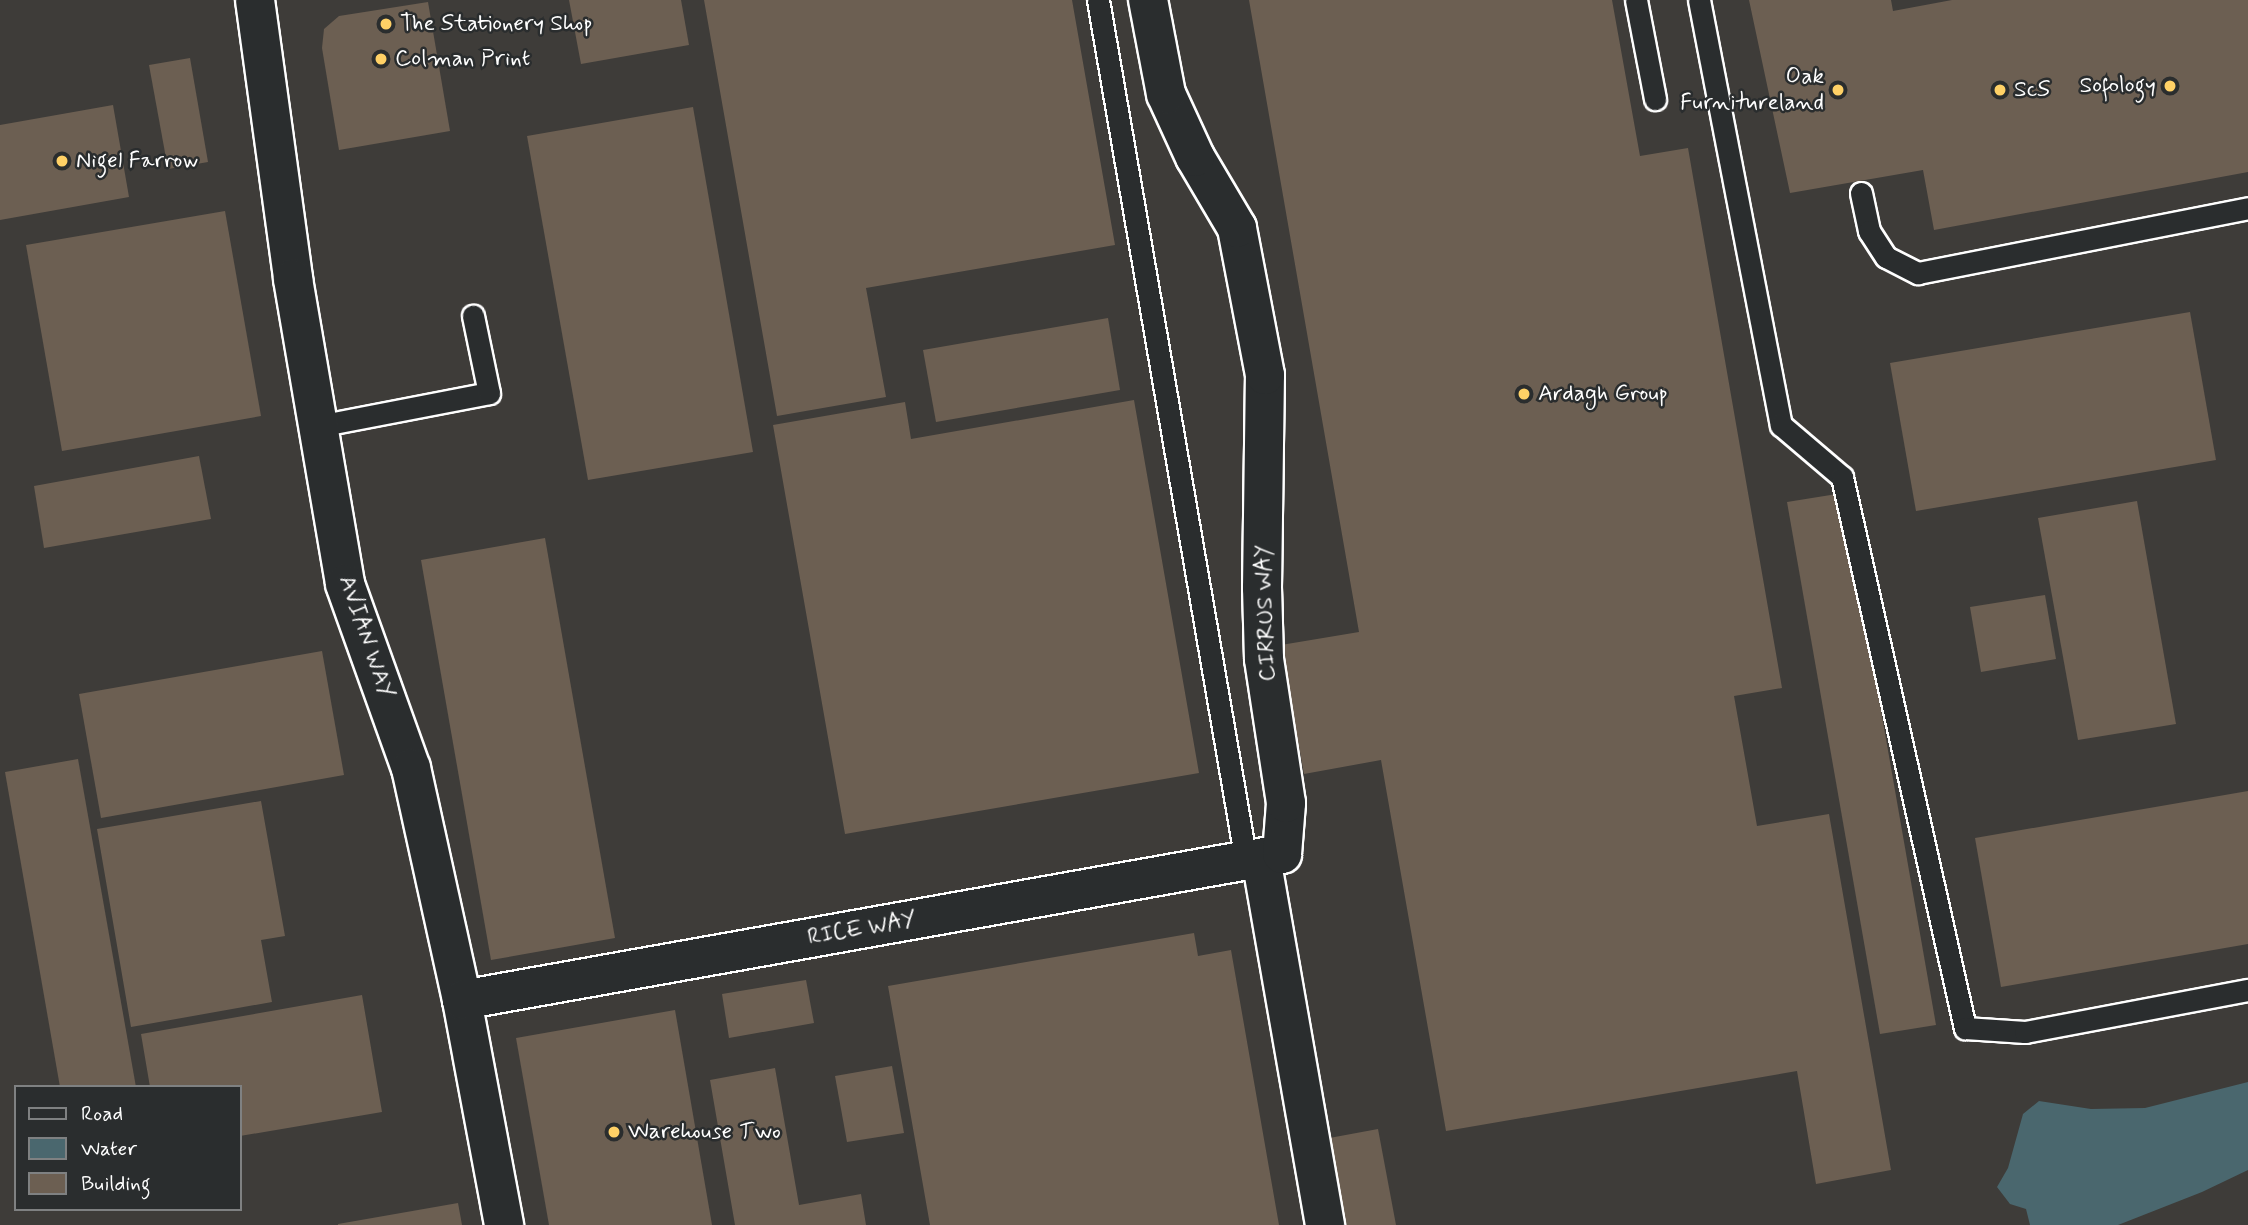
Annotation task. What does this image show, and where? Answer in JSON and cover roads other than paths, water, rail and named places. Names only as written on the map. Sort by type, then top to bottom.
[{"type":"street","name":"AVIAN WAY","points":[[255,0],[293,279],[345,584],[411,768],[462,1000],[504,1225]]},
{"type":"street","name":"CIRRUS WAY","points":[[1148,0],[1166,94],[1195,157],[1237,228],[1265,375],[1264,659],[1286,803],[1282,854],[1253,859]]},
{"type":"street","name":"RICE WAY","points":[[462,1000],[1253,859]]},
{"type":"street","points":[[1253,859],[1325,1225]]},
{"type":"lane","points":[[1098,0],[1253,859]]},
{"type":"lane","points":[[1636,0],[1655,99]]},
{"type":"lane","points":[[1699,0],[1781,425],[1842,477],[1965,1028],[2025,1032],[2248,990]]},
{"type":"lane","points":[[1861,194],[1869,231],[1886,257],[1918,273],[2248,208]]},
{"type":"lane","points":[[318,426],[489,393],[473,316]]},
{"type":"water","points":[[2248,1082],[2248,1170],[2202,1192],[2118,1225],[2030,1225],[2026,1209],[2010,1204],[1997,1187],[2008,1168],[2023,1114],[2039,1101],[2091,1109],[2145,1108]]},
{"type":"place","name":"The Stationery Shop","points":[[386,24]]},
{"type":"place","name":"Colman Print","points":[[381,59]]},
{"type":"place","name":"Sofology","points":[[2170,86]]},
{"type":"place","name":"Oak Furnitureland","points":[[1838,90]]},
{"type":"place","name":"ScS","points":[[2000,90]]},
{"type":"place","name":"Nigel Farrow","points":[[62,161]]},
{"type":"place","name":"Ardagh Group","points":[[1524,394]]},
{"type":"place","name":"Warehouse Two","points":[[614,1132]]}]
